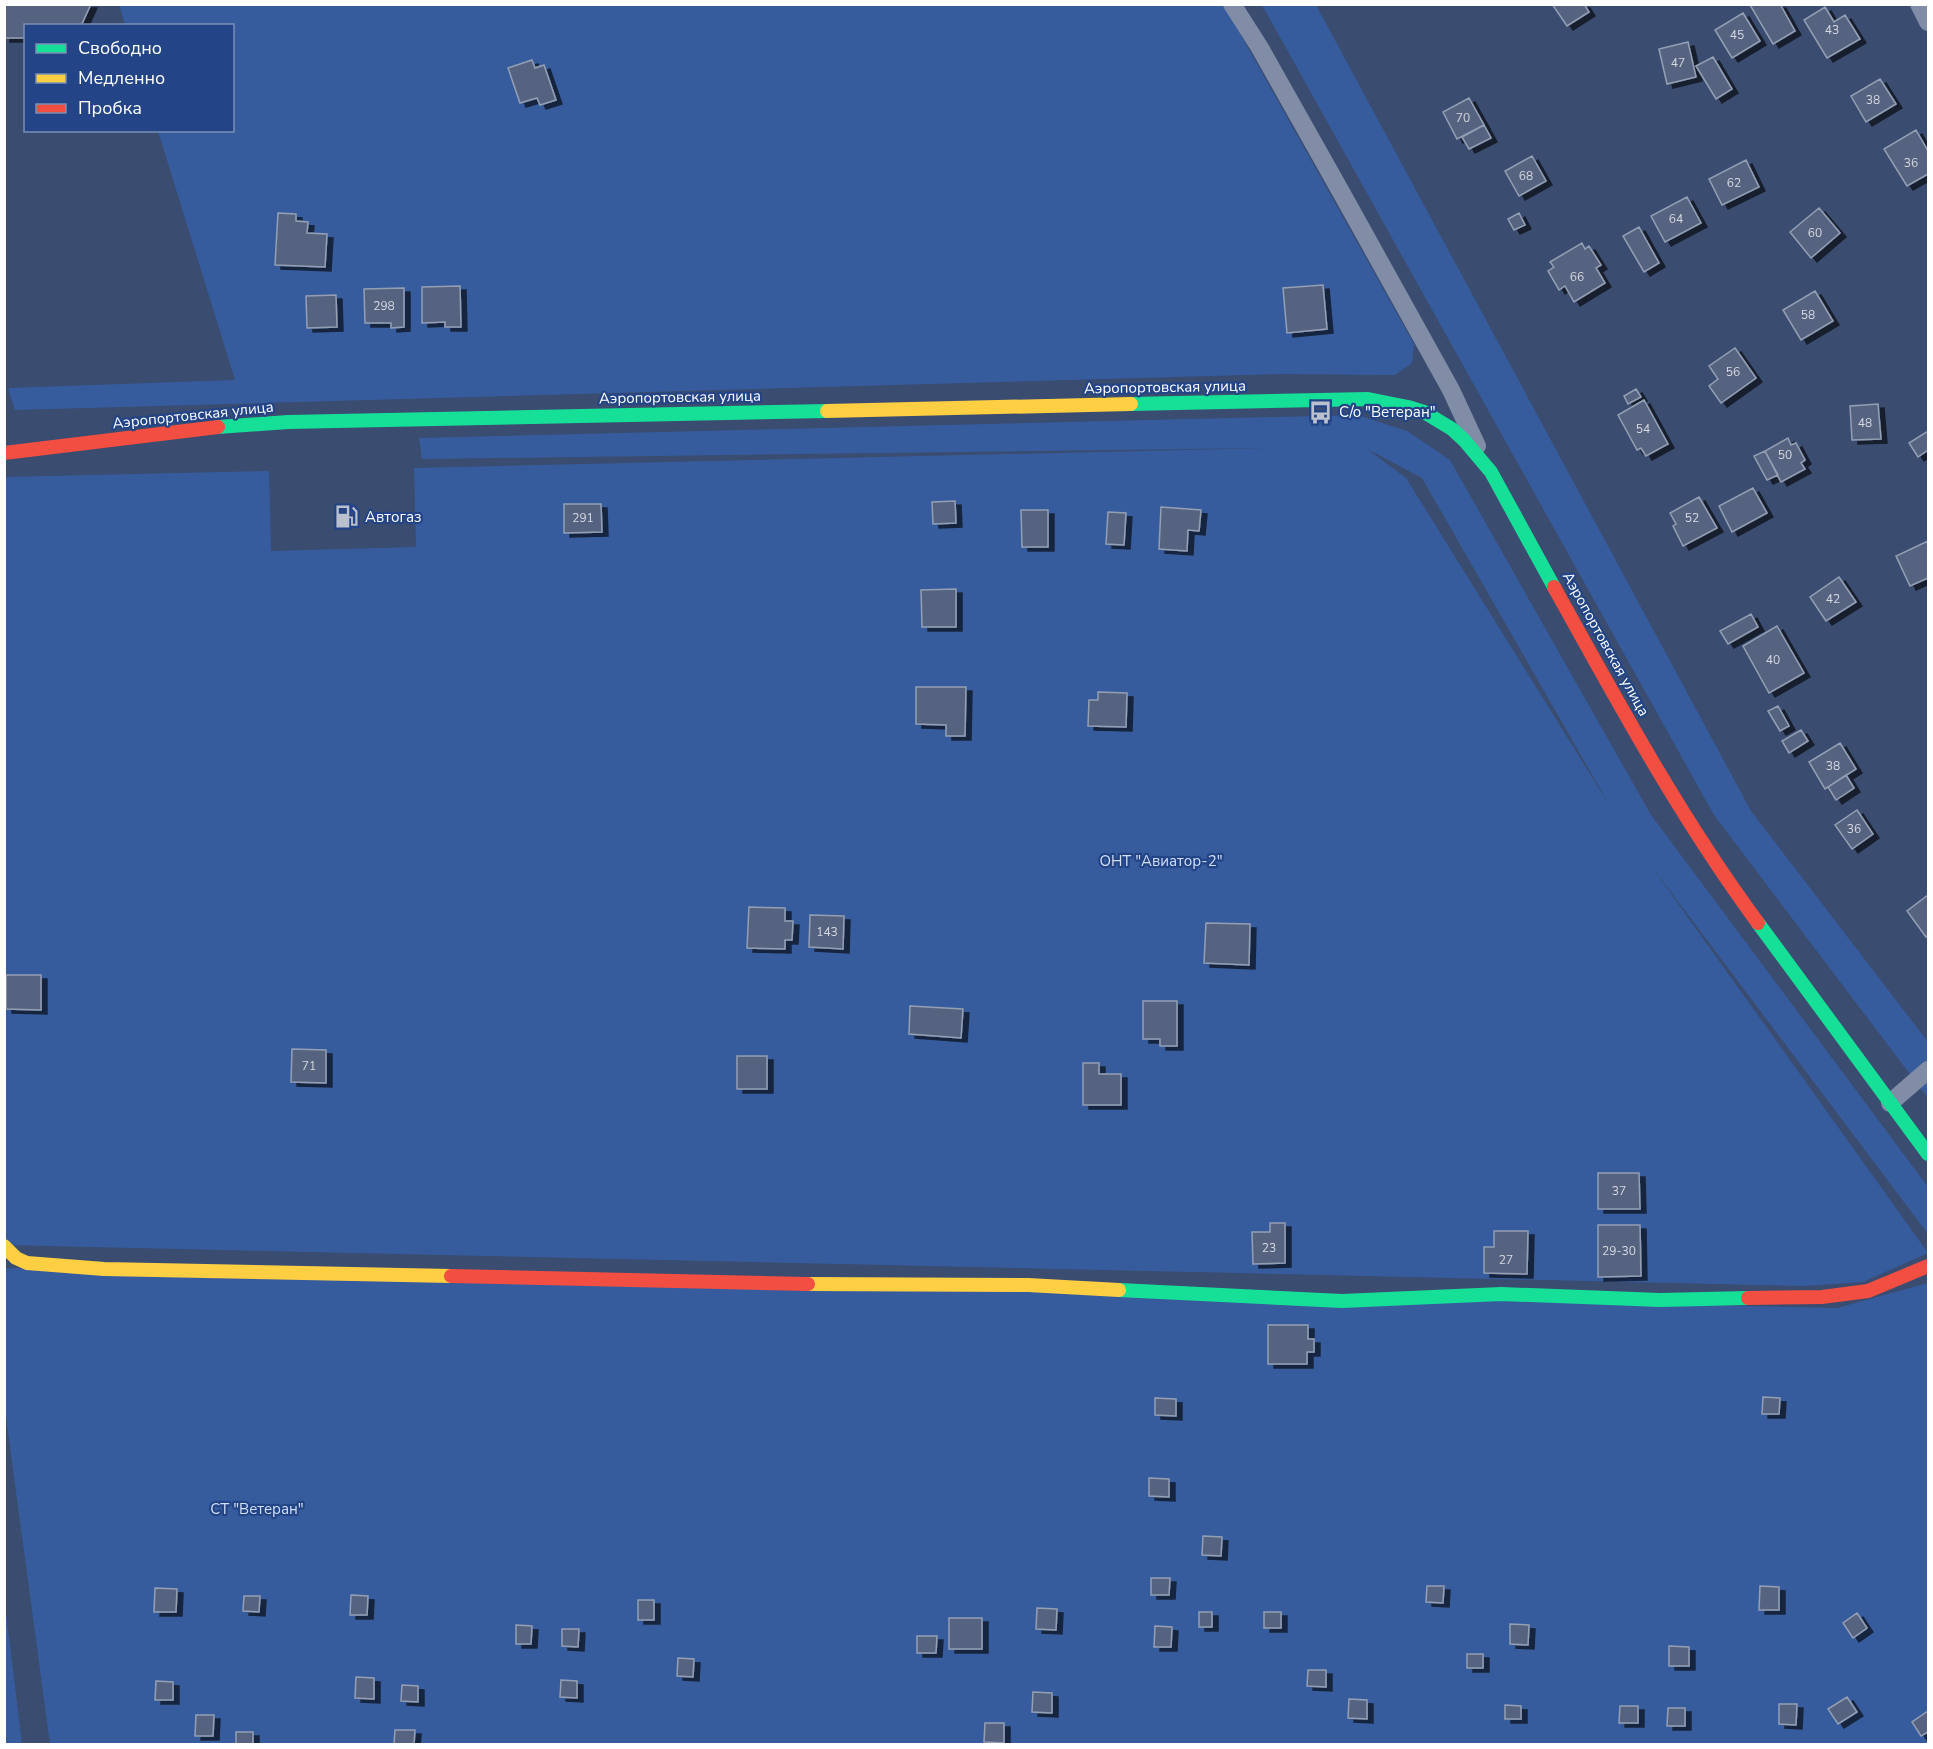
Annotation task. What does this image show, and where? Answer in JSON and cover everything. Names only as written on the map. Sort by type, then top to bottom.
[{"type":"street","points":[[1232,4],[1266,58],[1451,390],[1491,472]]},
{"type":"street","points":[[1919,4],[1929,22]]},
{"type":"street","name":"Аэропортовская улица","points":[[4,453],[224,426],[288,422],[1368,399],[1410,405],[1440,420],[1468,443],[1491,472],[1620,706],[1700,840],[1730,885],[1929,1154]]},
{"type":"street","points":[[1890,1103],[1929,1070]]},
{"type":"street","points":[[4,1246],[16,1258],[27,1263],[104,1269],[868,1285],[1028,1285],[1342,1301],[1501,1294],[1660,1300],[1822,1297],[1868,1291],[1929,1266]]},
{"type":"green space","points":[[119,4],[1224,5],[1414,344],[1412,363],[1395,375],[1283,374],[15,410],[8,388],[235,380],[158,132],[234,132],[234,24],[125,24]]},
{"type":"green space","points":[[1262,5],[1316,5],[1751,811],[1928,1042],[1928,1098],[1714,815]]},
{"type":"green space","name":"ОНТ \"Авиатор-2\"","points":[[1357,415],[1407,431],[1450,460],[1651,815],[1928,1187],[1928,1234],[1649,863],[1928,1253],[1863,1282],[1805,1286],[5,1245],[4,477],[269,471],[271,551],[416,547],[414,468],[1268,448],[422,459],[419,438]],"holes":[[[1367,449],[1422,478],[1610,806],[1406,478]]]},
{"type":"green space","name":"СТ \"Ветеран\"","points":[[4,1268],[1837,1308],[1928,1283],[1928,1744],[50,1744],[5,1410]]},
{"type":"green space","points":[[5,1606],[22,1744],[5,1744]]},
{"type":"building","points":[[4,4],[91,4],[82,24],[24,24],[24,38],[4,38]]},
{"type":"building","points":[[1552,4],[1584,4],[1589,12],[1567,26]]},
{"type":"building","points":[[1780,4],[1795,31],[1773,44],[1750,5]]},
{"type":"building","points":[[1825,7],[1834,22],[1845,15],[1860,39],[1827,58],[1804,20]]},
{"type":"building","points":[[1743,13],[1760,41],[1732,58],[1715,30]]},
{"type":"building","points":[[1688,42],[1696,77],[1667,84],[1659,49]]},
{"type":"building","points":[[1713,57],[1732,89],[1716,99],[1696,66]]},
{"type":"building","points":[[532,60],[535,68],[544,65],[556,100],[540,105],[537,98],[520,103],[508,68]]},
{"type":"building","points":[[1880,79],[1896,104],[1866,122],[1851,96]]},
{"type":"building","points":[[1469,98],[1484,125],[1457,139],[1443,112]]},
{"type":"building","points":[[1484,125],[1491,138],[1469,149],[1462,137]]},
{"type":"building","points":[[1916,130],[1928,151],[1928,174],[1907,186],[1884,149]]},
{"type":"building","points":[[1532,156],[1546,181],[1519,196],[1505,171]]},
{"type":"building","points":[[1746,160],[1759,187],[1722,205],[1709,179]]},
{"type":"building","points":[[1687,197],[1701,223],[1665,242],[1651,216]]},
{"type":"building","points":[[1819,208],[1840,233],[1811,258],[1790,232]]},
{"type":"building","points":[[278,213],[296,214],[296,221],[308,222],[307,233],[327,234],[325,267],[275,265]]},
{"type":"building","points":[[1519,213],[1525,225],[1514,230],[1508,219]]},
{"type":"building","points":[[1639,227],[1659,263],[1644,272],[1623,236]]},
{"type":"building","points":[[1582,243],[1585,249],[1589,246],[1601,265],[1596,268],[1605,283],[1574,302],[1565,286],[1559,290],[1548,271],[1554,267],[1550,262]]},
{"type":"building","points":[[1323,285],[1327,329],[1287,333],[1283,288]]},
{"type":"building","points":[[460,286],[461,327],[445,327],[445,322],[422,323],[422,287]]},
{"type":"building","points":[[404,288],[404,327],[391,328],[391,323],[365,323],[364,289]]},
{"type":"building","points":[[1815,291],[1833,321],[1801,340],[1783,310]]},
{"type":"building","points":[[336,295],[337,327],[307,328],[306,296]]},
{"type":"building","points":[[1735,348],[1756,378],[1721,403],[1709,386],[1718,379],[1709,366]]},
{"type":"building","points":[[1636,389],[1641,397],[1628,404],[1624,396]]},
{"type":"building","points":[[1644,400],[1668,444],[1646,456],[1641,448],[1637,450],[1618,415]]},
{"type":"building","points":[[1878,404],[1881,439],[1852,440],[1850,406]]},
{"type":"building","points":[[1928,431],[1928,450],[1918,457],[1909,443]]},
{"type":"building","points":[[1788,438],[1791,445],[1796,443],[1805,460],[1801,463],[1805,469],[1781,482],[1765,451]]},
{"type":"building","points":[[1765,451],[1778,475],[1767,480],[1754,456]]},
{"type":"building","points":[[1753,488],[1767,513],[1732,532],[1719,506]]},
{"type":"building","points":[[1699,497],[1717,528],[1683,546],[1673,526],[1676,524],[1670,513]]},
{"type":"building","points":[[955,501],[956,523],[933,524],[932,502]]},
{"type":"building","points":[[564,504],[601,504],[602,532],[564,533]]},
{"type":"building","points":[[1161,507],[1201,510],[1199,531],[1188,530],[1187,551],[1159,549]]},
{"type":"building","points":[[1021,510],[1048,510],[1048,547],[1022,547]]},
{"type":"building","points":[[1108,512],[1126,513],[1124,545],[1106,544]]},
{"type":"building","points":[[1928,541],[1928,578],[1910,586],[1896,556]]},
{"type":"building","points":[[1839,577],[1856,602],[1826,621],[1810,597]]},
{"type":"building","points":[[956,589],[956,627],[922,627],[921,590]]},
{"type":"building","points":[[1751,614],[1758,627],[1728,644],[1720,631]]},
{"type":"building","points":[[1777,626],[1804,673],[1769,693],[1743,646]]},
{"type":"building","points":[[916,687],[966,687],[965,736],[946,736],[946,725],[916,724]]},
{"type":"building","points":[[1098,692],[1127,693],[1126,727],[1088,726],[1089,700],[1098,700]]},
{"type":"building","points":[[1778,706],[1789,726],[1780,731],[1768,711]]},
{"type":"building","points":[[1801,730],[1808,741],[1789,753],[1782,741]]},
{"type":"building","points":[[1840,743],[1856,769],[1825,789],[1809,762]]},
{"type":"building","points":[[1846,775],[1854,788],[1836,800],[1828,787]]},
{"type":"building","points":[[1857,810],[1873,834],[1852,849],[1835,825]]},
{"type":"building","points":[[1928,895],[1928,935],[1926,937],[1907,911]]},
{"type":"building","points":[[749,907],[785,908],[785,921],[793,921],[792,940],[785,940],[785,949],[747,948]]},
{"type":"building","points":[[810,915],[844,916],[843,949],[809,947]]},
{"type":"building","points":[[1206,923],[1250,924],[1249,965],[1204,963]]},
{"type":"building","points":[[6,975],[41,975],[41,1010],[6,1009]]},
{"type":"building","points":[[1143,1001],[1177,1001],[1177,1046],[1160,1046],[1160,1039],[1143,1039]]},
{"type":"building","points":[[910,1006],[963,1009],[961,1038],[909,1034]]},
{"type":"building","points":[[292,1049],[326,1050],[326,1083],[291,1082]]},
{"type":"building","points":[[737,1056],[767,1056],[767,1089],[737,1089]]},
{"type":"building","points":[[1083,1063],[1099,1063],[1099,1074],[1121,1074],[1121,1105],[1083,1105]]},
{"type":"building","points":[[1598,1173],[1639,1173],[1640,1209],[1598,1209]]},
{"type":"building","points":[[1270,1223],[1285,1223],[1285,1263],[1253,1264],[1252,1232],[1270,1232]]},
{"type":"building","points":[[1598,1225],[1640,1225],[1641,1276],[1598,1277]]},
{"type":"building","points":[[1494,1231],[1528,1231],[1527,1274],[1484,1273],[1484,1247],[1494,1247]]},
{"type":"building","points":[[1268,1325],[1308,1325],[1308,1339],[1314,1339],[1314,1352],[1307,1352],[1307,1364],[1268,1364]]},
{"type":"building","points":[[1763,1397],[1780,1398],[1779,1414],[1762,1414]]},
{"type":"building","points":[[1155,1398],[1176,1399],[1176,1416],[1155,1415]]},
{"type":"building","points":[[1149,1478],[1169,1479],[1169,1497],[1149,1496]]},
{"type":"building","points":[[1203,1536],[1222,1537],[1221,1556],[1202,1555]]},
{"type":"building","points":[[1151,1578],[1170,1578],[1169,1595],[1151,1595]]},
{"type":"building","points":[[1427,1586],[1444,1586],[1443,1603],[1426,1602]]},
{"type":"building","points":[[1760,1586],[1779,1587],[1779,1610],[1759,1610]]},
{"type":"building","points":[[155,1588],[177,1589],[176,1612],[154,1612]]},
{"type":"building","points":[[351,1595],[368,1596],[367,1615],[350,1615]]},
{"type":"building","points":[[244,1596],[260,1596],[259,1612],[243,1611]]},
{"type":"building","points":[[638,1600],[654,1600],[654,1620],[638,1620]]},
{"type":"building","points":[[1037,1608],[1057,1609],[1056,1630],[1036,1629]]},
{"type":"building","points":[[1199,1612],[1212,1612],[1212,1627],[1199,1627]]},
{"type":"building","points":[[1264,1612],[1281,1612],[1281,1628],[1264,1628]]},
{"type":"building","points":[[1857,1613],[1867,1628],[1853,1638],[1843,1623]]},
{"type":"building","points":[[949,1618],[982,1618],[982,1649],[949,1649]]},
{"type":"building","points":[[1510,1624],[1529,1625],[1528,1645],[1510,1644]]},
{"type":"building","points":[[516,1625],[532,1626],[531,1644],[516,1644]]},
{"type":"building","points":[[1155,1626],[1172,1627],[1171,1647],[1154,1647]]},
{"type":"building","points":[[562,1629],[579,1629],[578,1647],[562,1646]]},
{"type":"building","points":[[917,1636],[937,1636],[936,1653],[917,1653]]},
{"type":"building","points":[[1669,1646],[1689,1647],[1689,1666],[1669,1666]]},
{"type":"building","points":[[1467,1654],[1483,1654],[1483,1668],[1467,1668]]},
{"type":"building","points":[[678,1658],[694,1659],[693,1677],[677,1676]]},
{"type":"building","points":[[1308,1670],[1326,1670],[1326,1687],[1307,1686]]},
{"type":"building","points":[[356,1677],[374,1678],[374,1699],[355,1698]]},
{"type":"building","points":[[561,1680],[577,1681],[577,1698],[560,1697]]},
{"type":"building","points":[[156,1681],[173,1682],[173,1700],[155,1700]]},
{"type":"building","points":[[402,1685],[418,1686],[418,1702],[401,1701]]},
{"type":"building","points":[[1033,1692],[1052,1693],[1052,1713],[1032,1712]]},
{"type":"building","points":[[1847,1697],[1857,1712],[1838,1724],[1828,1709]]},
{"type":"building","points":[[1349,1699],[1367,1700],[1367,1719],[1348,1718]]},
{"type":"building","points":[[1779,1704],[1797,1704],[1796,1725],[1779,1724]]},
{"type":"building","points":[[1505,1705],[1521,1706],[1521,1719],[1505,1719]]},
{"type":"building","points":[[1620,1706],[1638,1706],[1638,1723],[1619,1723]]},
{"type":"building","points":[[1668,1708],[1685,1708],[1685,1726],[1667,1726]]},
{"type":"building","points":[[1928,1711],[1928,1732],[1921,1736],[1912,1722]]},
{"type":"building","points":[[196,1715],[214,1715],[213,1736],[195,1736]]},
{"type":"building","points":[[985,1723],[1004,1723],[1004,1743],[984,1742]]},
{"type":"building","points":[[395,1730],[415,1730],[414,1744],[394,1744]]},
{"type":"building","points":[[236,1732],[253,1732],[253,1744],[236,1744]]},
{"type":"traffic: fast","points":[[1131,404],[1368,399],[1424,412],[1452,429],[1491,472],[1554,587]]},
{"type":"traffic: fast","points":[[218,427],[288,422],[827,411]]},
{"type":"traffic: fast","points":[[1758,923],[1928,1154]]},
{"type":"traffic: fast","points":[[1119,1290],[1342,1301],[1501,1294],[1660,1300],[1748,1298]]},
{"type":"traffic: slow","points":[[827,411],[1131,404]]},
{"type":"traffic: slow","points":[[4,1246],[16,1258],[27,1263],[104,1269],[451,1276]]},
{"type":"traffic: slow","points":[[808,1284],[1028,1285],[1119,1290]]},
{"type":"traffic: jam","points":[[4,453],[218,427]]},
{"type":"traffic: jam","points":[[1554,587],[1676,800],[1729,883],[1758,923]]},
{"type":"traffic: jam","points":[[1748,1298],[1822,1297],[1868,1291],[1928,1266]]},
{"type":"traffic: jam","points":[[451,1276],[808,1284]]},
{"type":"place","name":"С/о \"Ветеран\"","points":[[1321,412]]},
{"type":"place","name":"Автогаз","points":[[347,517]]}]
